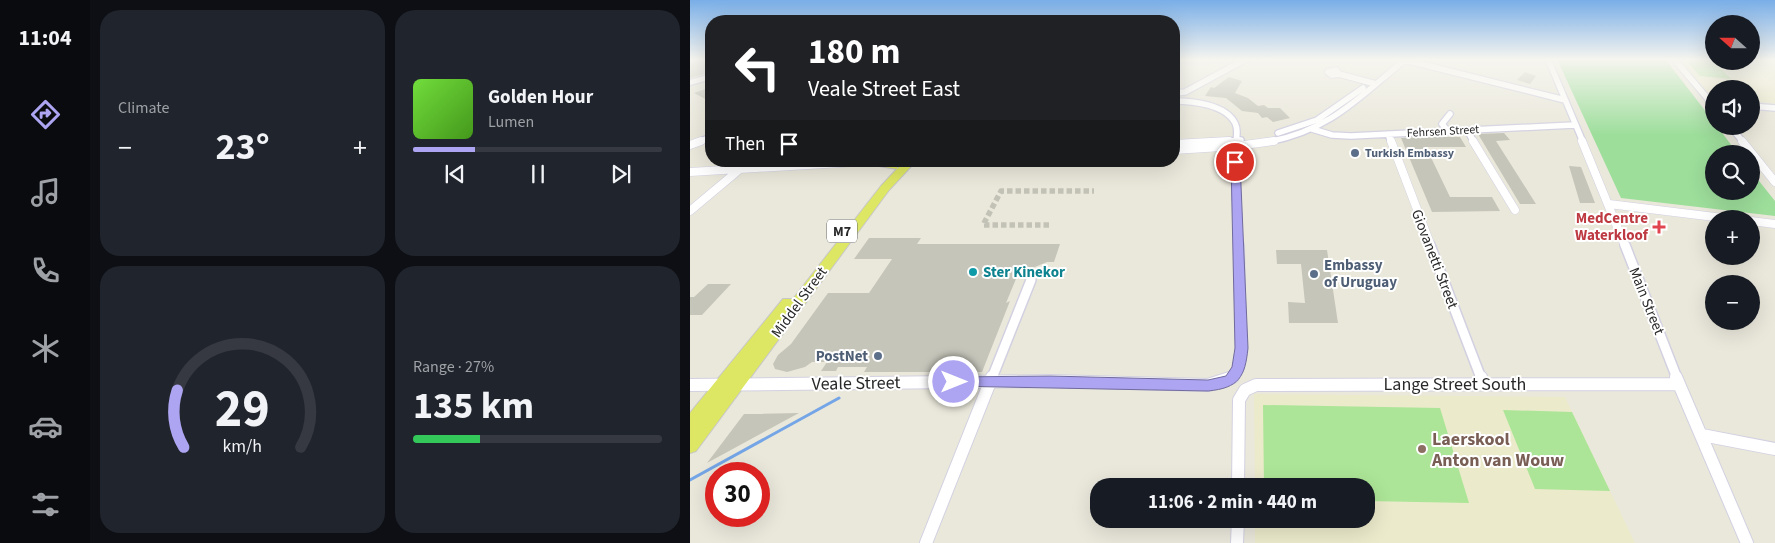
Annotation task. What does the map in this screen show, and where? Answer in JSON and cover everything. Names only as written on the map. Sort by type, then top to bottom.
[{"type":"main road","name":"Middel Street","points":[[690,445],[729,386],[893,167]]},
{"type":"main road","name":"Middel Street","points":[[690,426],[729,386],[885,188],[905,167]]},
{"type":"street","points":[[1180,93],[1198,84]]},
{"type":"street","points":[[1180,149],[1280,138],[1312,129],[1337,116],[1371,84]]},
{"type":"street","points":[[1503,84],[1564,100]]},
{"type":"street","name":"Main Street","points":[[1558,84],[1609,204],[1679,384],[1747,543]]},
{"type":"street","points":[[1696,84],[1705,94]]},
{"type":"street","points":[[1180,144],[1236,143],[1268,136],[1308,124],[1359,95]]},
{"type":"street","points":[[1180,101],[1192,101],[1227,114],[1236,124],[1236,143]]},
{"type":"street","points":[[1760,107],[1775,108]]},
{"type":"street","points":[[1448,131],[1442,124],[1450,114]]},
{"type":"street","name":"Fehrsen Street","points":[[1312,129],[1345,136],[1574,124]]},
{"type":"street","points":[[1466,130],[1516,210]]},
{"type":"street","name":"Giovanetti Street","points":[[1388,134],[1483,383]]},
{"type":"street","points":[[1737,135],[1775,182]]},
{"type":"street","points":[[690,145],[705,140]]},
{"type":"street","name":"Veale Street","points":[[690,385],[990,382],[1208,385],[1220,384],[1231,380],[1239,368],[1241,348],[1239,249],[1234,178],[1236,143]]},
{"type":"street","points":[[690,171],[789,167]]},
{"type":"street","points":[[690,211],[741,168]]},
{"type":"street","points":[[1609,204],[1705,216]]},
{"type":"street","points":[[1760,222],[1775,224]]},
{"type":"street","points":[[926,543],[1031,280]]},
{"type":"street","name":"Lange Street South","points":[[1239,400],[1245,390],[1256,385],[1679,384]]},
{"type":"street","points":[[1238,478],[1239,400]]},
{"type":"street","points":[[1702,435],[1775,449]]},
{"type":"street","points":[[1237,543],[1238,528]]},
{"type":"shaded area","points":[[1698,84],[1705,84],[1705,93]]},
{"type":"shaded area","points":[[1760,84],[1775,84],[1775,103],[1760,102]]},
{"type":"shaded area","name":"Laerskool Anton van Wouw","points":[[1254,394],[1565,397],[1635,543],[1255,543],[1255,528],[1375,528],[1375,478],[1255,478]]},
{"type":"green space","points":[[1569,84],[1685,84],[1705,110],[1705,135],[1724,135],[1731,145],[1705,145],[1705,200],[1760,200],[1760,182],[1775,201],[1775,216],[1760,214],[1760,210],[1724,210],[1621,198]]},
{"type":"green space","points":[[1263,405],[1440,408],[1469,503],[1375,501],[1375,478],[1264,478]]},
{"type":"green space","points":[[1503,410],[1572,412],[1610,491],[1535,489]]},
{"type":"building","points":[[1219,84],[1240,84],[1235,93],[1248,98],[1258,106],[1264,105],[1268,108],[1280,108],[1290,118],[1273,122],[1267,117],[1262,118],[1258,113],[1242,111],[1226,98],[1205,96],[1211,87],[1214,88]]},
{"type":"building","points":[[705,89],[705,99],[694,93]]},
{"type":"building","points":[[1504,133],[1510,140],[1496,141],[1536,204],[1520,204],[1478,134]]},
{"type":"building","points":[[1460,137],[1466,147],[1426,147],[1450,197],[1492,197],[1500,211],[1432,212],[1401,138]]},
{"type":"building","points":[[1569,166],[1581,167],[1595,203],[1580,203]]},
{"type":"building","points":[[869,238],[921,238],[917,244],[1060,244],[1054,262],[1047,262],[1018,274],[1006,303],[1010,301],[982,372],[965,372],[967,368],[939,368],[938,372],[864,372],[867,367],[838,367],[836,371],[821,371],[827,362],[812,362],[805,367],[787,372],[775,369],[773,364],[778,355],[791,344],[828,293],[869,293],[892,259],[854,259]]},
{"type":"building","points":[[1276,250],[1327,250],[1338,323],[1289,323],[1288,302],[1305,303],[1301,264],[1277,264]]},
{"type":"building","points":[[708,284],[731,284],[702,315],[690,315],[690,297],[694,297]]},
{"type":"building","points":[[799,413],[708,462],[744,414]]},
{"type":"waterway","points":[[690,480],[839,398]]},
{"type":"tunnel","points":[[1049,225],[983,225],[1001,191],[1094,191]]},
{"type":"place","name":"Turkish Embassy","points":[[1355,153]]},
{"type":"place","name":"MedCentre Waterkloof","points":[[1659,227]]},
{"type":"place","name":"Ster Kinekor","points":[[973,272]]},
{"type":"place","name":"Embassy of Uruguay","points":[[1314,274]]},
{"type":"place","name":"PostNet","points":[[878,356]]},
{"type":"place","name":"Laerskool Anton van Wouw","points":[[1422,449]]},
{"type":"route","points":[[954,382],[1050,381],[1208,385],[1225,383],[1231,380],[1239,368],[1241,348],[1239,249],[1234,178],[1235,162]]}]
